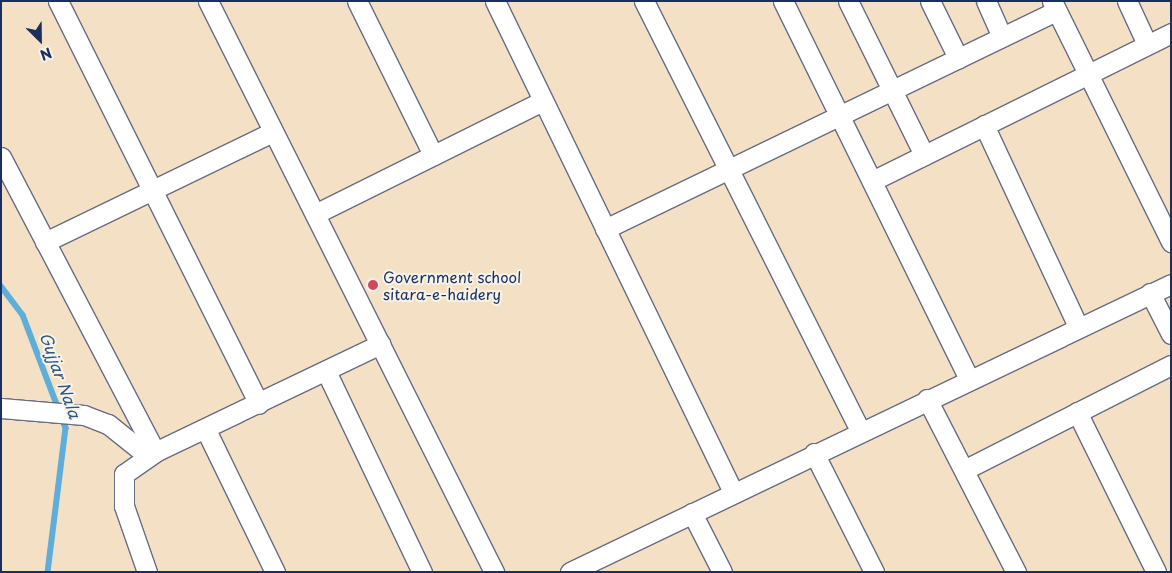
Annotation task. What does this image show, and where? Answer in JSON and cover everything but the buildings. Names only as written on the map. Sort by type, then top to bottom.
[{"type":"street","points":[[58,1],[259,404]]},
{"type":"street","points":[[208,1],[494,572]]},
{"type":"street","points":[[357,1],[433,155]]},
{"type":"street","points":[[644,1],[860,430]]},
{"type":"street","points":[[783,1],[969,379]]},
{"type":"street","points":[[848,1],[924,155]]},
{"type":"street","points":[[930,1],[958,58]]},
{"type":"street","points":[[986,1],[1002,37]]},
{"type":"street","points":[[1127,1],[1147,44]]},
{"type":"street","points":[[501,3],[543,101],[733,492]]},
{"type":"street","points":[[605,229],[1002,37],[1054,6],[1171,242]]},
{"type":"street","points":[[872,181],[1171,32]]},
{"type":"street","points":[[315,214],[543,101]]},
{"type":"street","points":[[984,125],[1078,328]]},
{"type":"street","points":[[45,242],[273,132]]},
{"type":"street","points":[[1,157],[151,454]]},
{"type":"street","points":[[575,571],[860,430],[1171,284]]},
{"type":"street","points":[[1150,293],[1171,334]]},
{"type":"street","points":[[148,572],[124,506],[124,474],[151,454],[206,430],[380,344]]},
{"type":"street","points":[[964,470],[1171,365]]},
{"type":"street","points":[[326,371],[422,572]]},
{"type":"street","points":[[928,399],[1016,572]]},
{"type":"street","points":[[1,408],[84,416],[108,424],[151,454]]},
{"type":"street","points":[[1077,412],[1156,572]]},
{"type":"street","points":[[206,430],[275,572]]},
{"type":"street","points":[[814,453],[874,572]]},
{"type":"street","points":[[692,513],[722,572]]},
{"type":"waterway","name":"Gujjar Nala","points":[[1,286],[23,315],[66,428],[48,572]]},
{"type":"place","name":"Government school sitara-e-haidery","points":[[373,285]]}]
